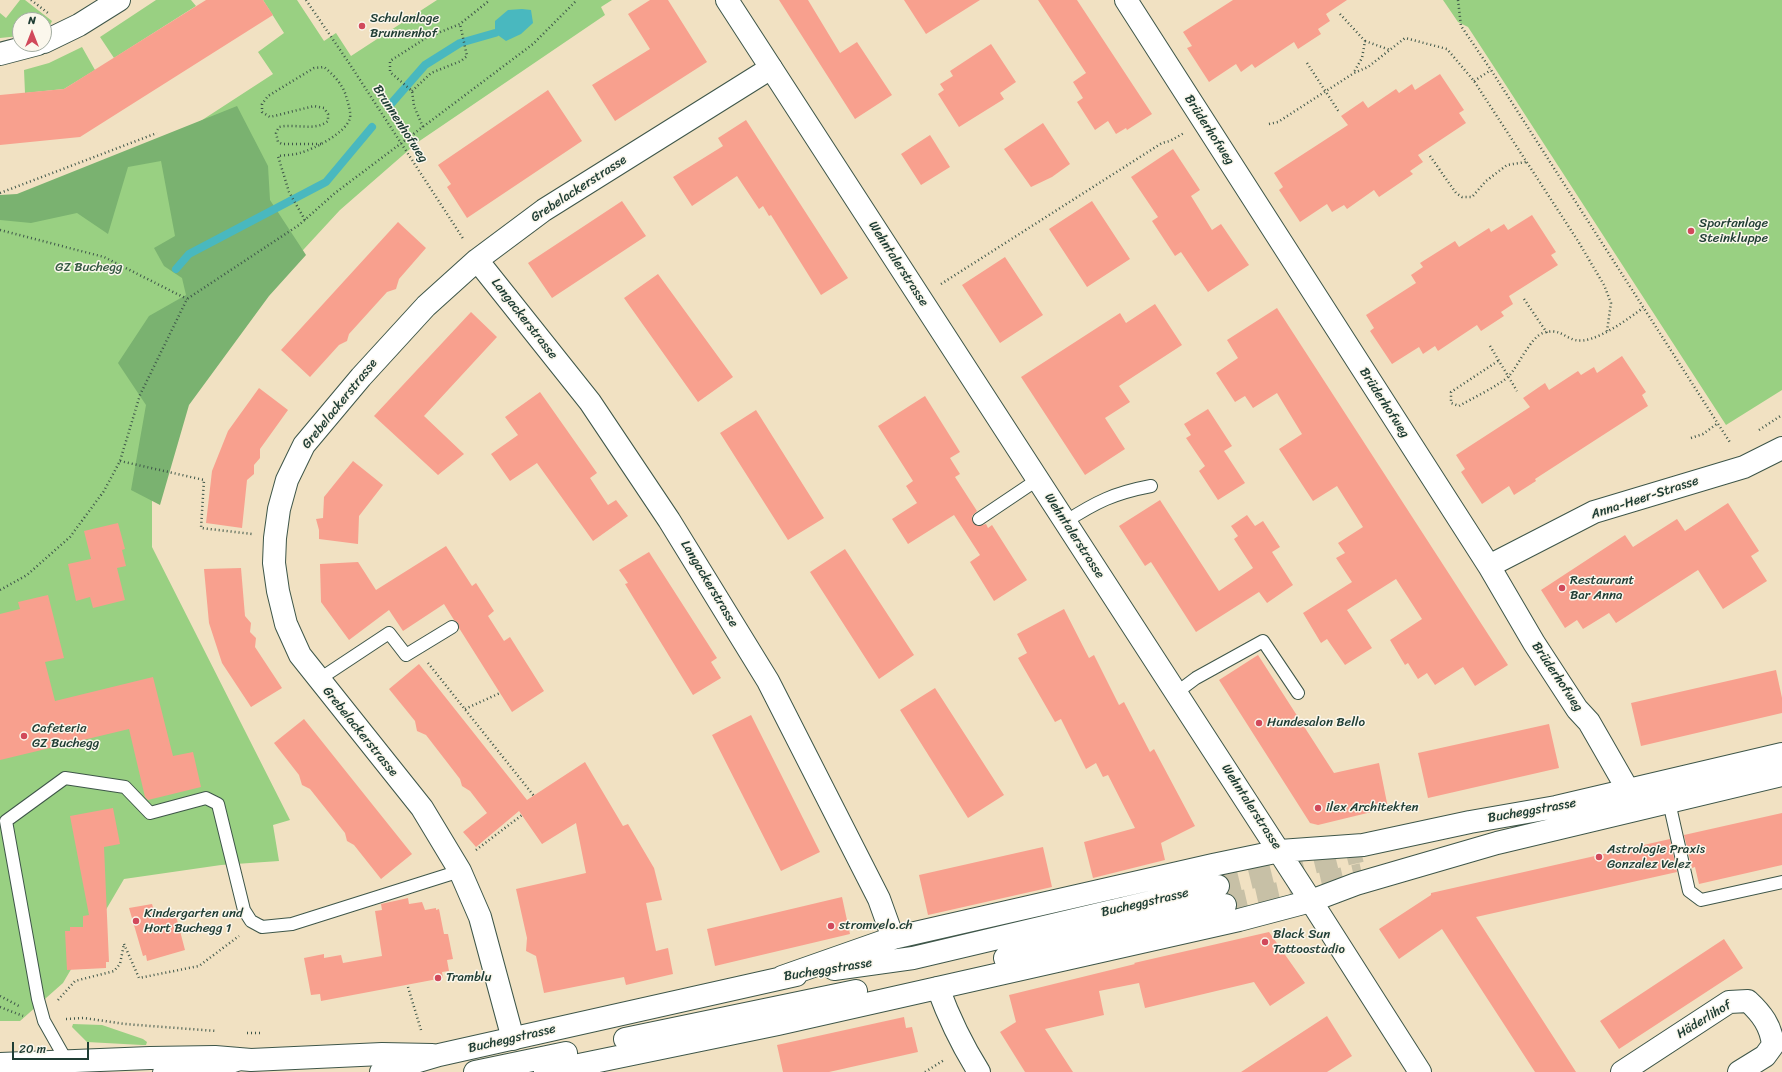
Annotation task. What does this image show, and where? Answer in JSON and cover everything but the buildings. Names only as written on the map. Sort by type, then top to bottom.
[{"type":"main road","points":[[52,37],[79,25],[119,0]]},
{"type":"main road","name":"Wehntalerstrasse","points":[[726,0],[1037,480],[1280,851],[1420,1072]]},
{"type":"main road","name":"Brüderhofweg","points":[[1126,0],[1489,566],[1534,643],[1577,709],[1589,722],[1630,800]]},
{"type":"main road","points":[[0,54],[12,51]]},
{"type":"main road","name":"Grebelackerstrasse","points":[[513,1039],[480,917],[458,868],[422,808],[318,680],[300,655],[286,624],[278,591],[274,564],[275,538],[279,509],[287,480],[304,445],[361,377],[426,306],[477,260],[544,210],[771,68]]},
{"type":"main road","name":"Langackerstrasse","points":[[477,260],[590,402],[669,520],[768,681],[879,899],[893,938]]},
{"type":"main road","name":"Anna-Heer-Strasse","points":[[1489,566],[1594,512],[1744,467],[1782,448]]},
{"type":"main road","name":"Bucheggstrasse","points":[[475,1072],[541,1066],[614,1056],[778,1024],[1227,923],[1311,901],[1356,884],[1497,843],[1630,800],[1782,754]]},
{"type":"main road","name":"Bucheggstrasse","points":[[782,977],[893,938],[1280,851],[1363,845],[1470,822],[1556,807],[1630,800],[1669,802],[1782,775]]},
{"type":"main road","name":"Bucheggstrasse","points":[[381,1072],[439,1055],[782,977],[913,958],[1221,895],[917,979],[662,1031],[541,1066]]},
{"type":"main road","points":[[938,988],[949,1018],[962,1045],[980,1072]]},
{"type":"main road","name":"Häderlihof","points":[[1622,1072],[1729,1002],[1748,1001],[1761,1012],[1772,1033],[1773,1045],[1764,1056],[1739,1072]]},
{"type":"main road","name":"Bucheggstrasse","points":[[0,1064],[66,1060],[215,1057],[251,1060],[382,1054],[439,1055]]},
{"type":"lane","points":[[979,519],[1037,480]]},
{"type":"lane","points":[[1065,522],[1098,501],[1124,491],[1151,486]]},
{"type":"lane","points":[[318,680],[389,633],[406,655],[452,627]]},
{"type":"lane","points":[[1176,693],[1196,678],[1264,640],[1298,693]]},
{"type":"lane","points":[[66,1060],[43,1016],[6,821],[65,778],[125,787],[150,813],[206,798],[218,804],[244,910],[251,921],[262,927],[292,924],[458,868]]},
{"type":"lane","points":[[1669,802],[1689,891],[1701,900],[1782,882]]},
{"type":"lane","points":[[159,1072],[226,1069],[251,1060]]},
{"type":"path","name":"Brunnenhofweg","points":[[306,0],[401,142],[477,260]]},
{"type":"path","points":[[423,127],[414,106],[412,91],[400,83],[390,72],[390,61],[426,38],[460,24],[490,0]]},
{"type":"path","points":[[0,590],[27,575],[70,537],[104,491],[120,461],[140,395],[187,299],[305,220],[335,193],[401,142],[533,44],[577,0]]},
{"type":"path","points":[[1458,0],[1460,26],[1491,70],[1731,444]]},
{"type":"path","points":[[1340,14],[1365,41],[1390,50]]},
{"type":"path","points":[[412,91],[431,73],[461,61],[467,56],[467,48],[460,24]]},
{"type":"path","points":[[1269,124],[1278,122],[1354,73],[1368,67],[1405,38],[1447,48],[1474,81],[1578,241],[1604,285],[1611,303],[1607,331]]},
{"type":"path","points":[[1354,73],[1362,58],[1365,41]]},
{"type":"path","points":[[1307,63],[1339,112]]},
{"type":"path","points":[[305,220],[290,194],[278,156],[300,153],[321,144],[345,127],[350,118],[349,106],[345,92],[331,72],[324,67],[314,68],[268,96],[262,104],[262,112],[270,118],[314,106],[324,108],[328,114],[328,121],[322,126],[313,127],[288,125],[279,127],[276,133],[278,142],[282,144],[321,144]]},
{"type":"path","points":[[1474,81],[1491,70]]},
{"type":"path","points":[[940,284],[1162,143],[1170,141],[1203,120]]},
{"type":"path","points":[[0,193],[157,133]]},
{"type":"path","points":[[1430,156],[1456,193],[1462,198],[1472,198],[1486,181],[1507,165],[1526,162]]},
{"type":"path","points":[[0,230],[104,257],[187,299]]},
{"type":"path","points":[[1524,298],[1546,333]]},
{"type":"path","points":[[1498,361],[1451,392],[1451,402],[1459,406],[1508,376],[1535,340],[1542,334],[1553,331],[1563,333],[1576,340],[1589,339],[1607,331],[1643,308]]},
{"type":"path","points":[[1490,346],[1518,391]]},
{"type":"path","points":[[1691,438],[1704,434],[1718,424]]},
{"type":"path","points":[[120,461],[204,480],[201,528],[253,535]]},
{"type":"path","points":[[416,649],[534,796]]},
{"type":"path","points":[[465,709],[500,693]]},
{"type":"path","points":[[458,868],[522,815]]},
{"type":"path","points":[[43,1016],[75,981],[114,970],[120,964],[124,944],[139,978],[199,966],[256,923]]},
{"type":"path","points":[[408,987],[422,1031]]},
{"type":"path","points":[[0,996],[26,1008]]},
{"type":"path","points":[[43,1016],[84,1018],[125,1024],[217,1031]]},
{"type":"path","points":[[240,1033],[248,1033]]},
{"type":"path","points":[[925,1072],[949,1057]]},
{"type":"green space","points":[[20,0],[25,0],[40,12],[12,12],[12,37],[0,38],[0,13],[6,18]]},
{"type":"green space","points":[[156,0],[191,0],[196,6],[114,58],[100,37]]},
{"type":"green space","name":"GZ Buchegg","points":[[263,0],[297,0],[324,41],[336,33],[351,56],[437,0],[612,0],[601,7],[605,15],[418,142],[340,210],[256,301],[195,377],[152,487],[152,547],[290,820],[273,825],[279,861],[221,865],[124,879],[63,983],[20,1021],[0,1021],[0,206],[196,124],[273,74],[258,52],[284,33]]},
{"type":"green space","name":"Sportanlage Steinkluppe","points":[[1443,0],[1782,0],[1782,390],[1726,425],[1468,27],[1458,22]]},
{"type":"green space","points":[[82,47],[95,70],[64,89],[25,93],[24,70],[49,63]]},
{"type":"green space","points":[[237,106],[268,166],[270,200],[306,255],[269,296],[189,405],[160,505],[131,490],[146,405],[118,363],[149,316],[186,295],[182,278],[164,266],[154,248],[175,236],[161,161],[128,167],[108,234],[77,213],[31,223],[0,220],[0,195],[17,194]]},
{"type":"green space","points":[[73,1024],[102,1025],[143,1039],[147,1042],[146,1045],[142,1045],[87,1042],[72,1027]]},
{"type":"water","points":[[508,10],[531,10],[533,23],[521,34],[506,41],[495,33],[495,21]]},
{"type":"waterway","points":[[390,105],[425,65],[460,43],[495,33]]},
{"type":"waterway","points":[[176,269],[189,254],[326,182],[372,127]]},
{"type":"tunnel","points":[[1218,886],[1361,851]]},
{"type":"tunnel","points":[[1225,905],[1362,874]]},
{"type":"place","name":"Schulanlage Brunnenhof","points":[[362,26]]},
{"type":"place","name":"Sportanlage Steinkluppe","points":[[1691,231]]},
{"type":"place","name":"Restaurant Bar Anna","points":[[1562,588]]},
{"type":"place","name":"Hundesalon Bello","points":[[1259,723]]},
{"type":"place","name":"Cafeteria GZ Buchegg","points":[[24,736]]},
{"type":"place","name":"ilex Architekten","points":[[1318,808]]},
{"type":"place","name":"Astrologie Praxis Gonzalez Velez","points":[[1599,857]]},
{"type":"place","name":"Kindergarten und Hort Buchegg 1","points":[[136,921]]},
{"type":"place","name":"stromvelo.ch","points":[[831,926]]},
{"type":"place","name":"Black Sun Tattoostudio","points":[[1265,942]]},
{"type":"place","name":"Tramblu","points":[[438,978]]}]
